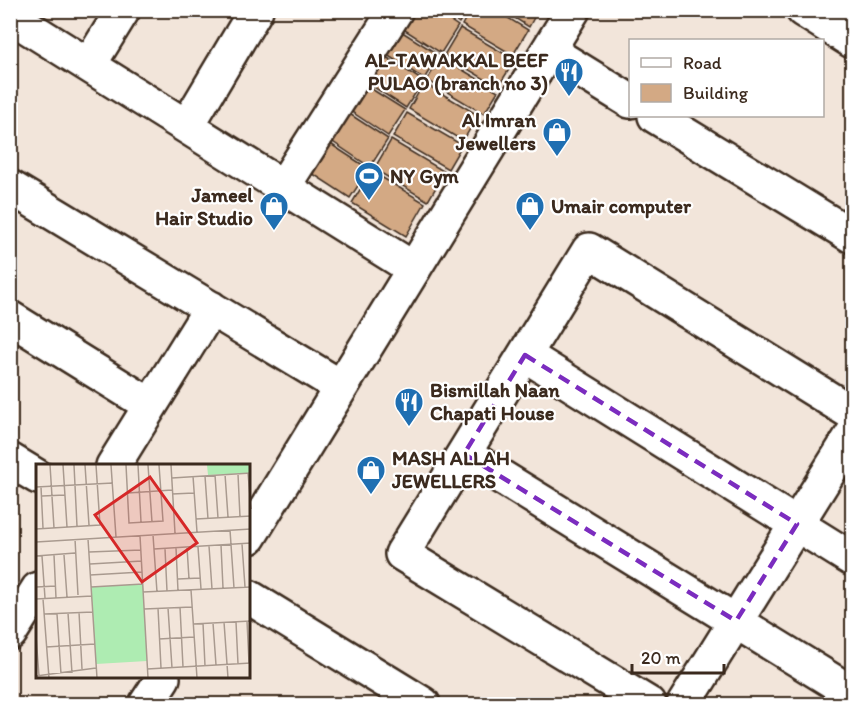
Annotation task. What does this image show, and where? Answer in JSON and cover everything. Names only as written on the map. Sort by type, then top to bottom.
[{"type":"street","points":[[89,65],[123,10]]},
{"type":"street","points":[[187,126],[256,10]]},
{"type":"street","points":[[284,187],[396,10]]},
{"type":"street","points":[[250,535],[573,10]]},
{"type":"street","points":[[803,10],[852,41]]},
{"type":"street","points":[[10,16],[414,269]]},
{"type":"street","points":[[549,51],[629,99]]},
{"type":"street","points":[[657,117],[852,236]]},
{"type":"street","points":[[10,187],[341,387]]},
{"type":"street","points":[[649,705],[402,554],[589,250],[852,413]]},
{"type":"street","points":[[114,464],[210,308]]},
{"type":"street","points":[[10,318],[150,405]]},
{"type":"street","points":[[525,355],[852,559]]},
{"type":"street","points":[[684,705],[852,435]]},
{"type":"street","points":[[464,454],[852,693]]},
{"type":"street","points":[[10,460],[36,476]]},
{"type":"street","points":[[250,598],[423,705]]},
{"type":"street","points":[[146,705],[162,679]]},
{"type":"highlighted area","points":[[525,355],[797,524],[736,621],[464,454]]},
{"type":"building","points":[[406,10],[434,10],[458,26],[441,53],[397,25]]},
{"type":"building","points":[[441,10],[467,10],[459,23]]},
{"type":"building","points":[[470,10],[495,10],[528,30],[513,55],[462,25]]},
{"type":"building","points":[[502,10],[538,10],[529,27]]},
{"type":"building","points":[[396,28],[439,55],[424,79],[381,51]]},
{"type":"building","points":[[460,28],[515,60],[498,87],[444,55]]},
{"type":"building","points":[[380,53],[423,81],[406,108],[363,80]]},
{"type":"building","points":[[441,57],[498,91],[484,114],[427,80]]},
{"type":"building","points":[[362,83],[405,110],[388,136],[346,108]]},
{"type":"building","points":[[424,83],[478,115],[463,141],[409,109]]},
{"type":"building","points":[[345,111],[388,139],[370,167],[327,138]]},
{"type":"building","points":[[407,113],[462,145],[448,169],[393,137]]},
{"type":"building","points":[[391,140],[445,172],[428,201],[374,169]]},
{"type":"building","points":[[326,141],[369,169],[350,198],[307,170]]},
{"type":"building","points":[[371,171],[425,203],[406,236],[352,203]]},
{"type":"place","name":"AL-TAWAKKAL BEEF PULAO (branch no 3)","points":[[569,98]]},
{"type":"place","name":"Al Imran Jewellers","points":[[557,158]]},
{"type":"place","name":"NY Gym","points":[[369,202]]},
{"type":"place","name":"Jameel Hair Studio","points":[[274,232]]},
{"type":"place","name":"Umair computer","points":[[530,232]]},
{"type":"place","name":"Bismillah Naan Chapati House","points":[[409,428]]},
{"type":"place","name":"MASH ALLAH JEWELLERS","points":[[371,496]]}]
